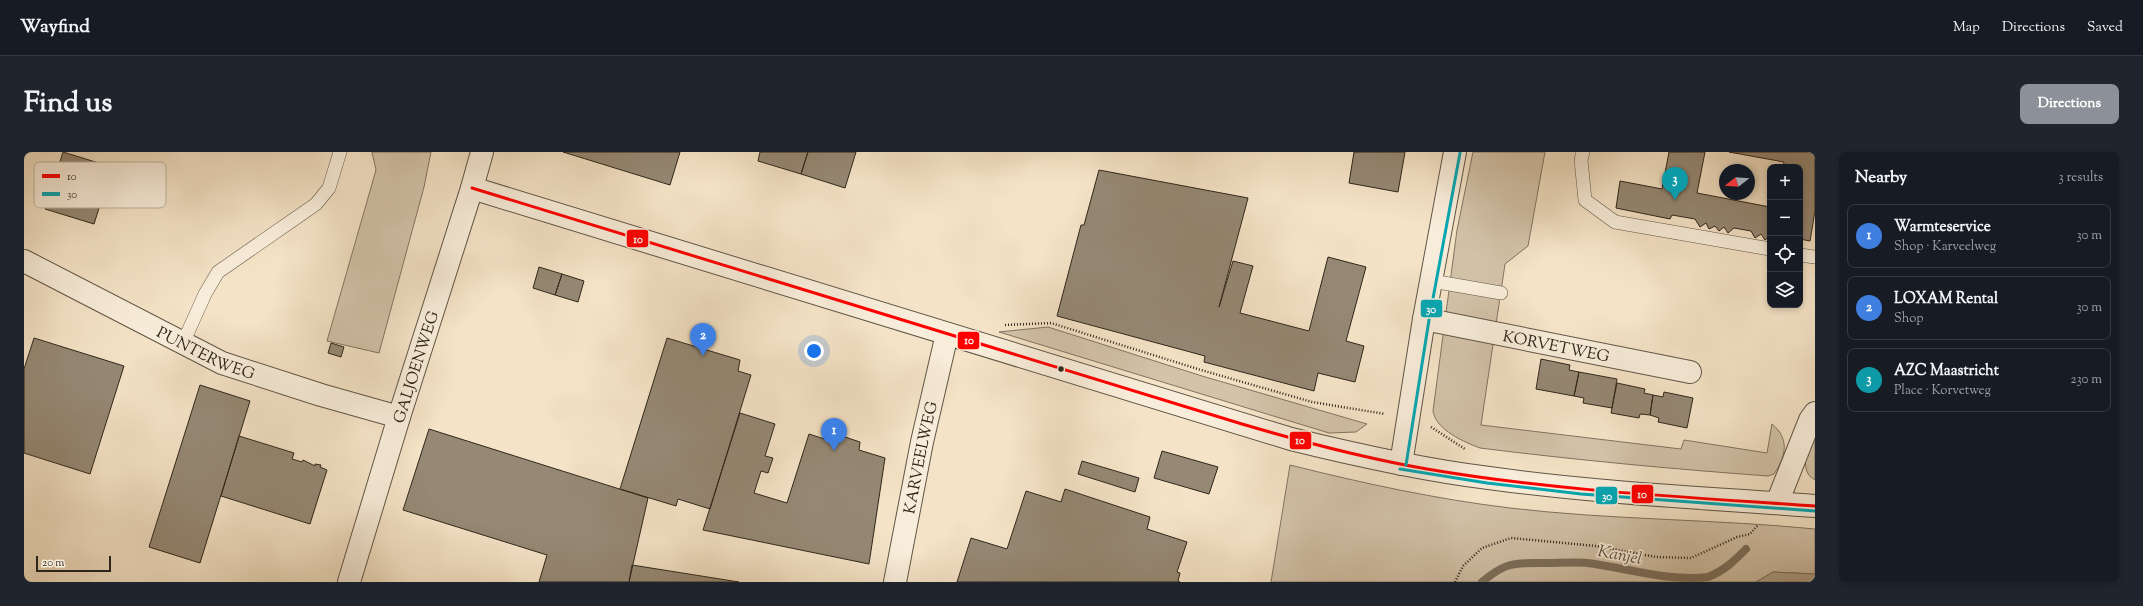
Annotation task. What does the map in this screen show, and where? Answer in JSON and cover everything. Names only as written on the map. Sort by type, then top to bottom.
[{"type":"street","name":"GALJOENWEG","points":[[349,582],[399,416],[472,188],[482,152]]},
{"type":"street","points":[[1401,464],[1424,319],[1455,152]]},
{"type":"street","points":[[472,188],[1291,439],[1401,464],[1488,478],[1582,489],[1815,506]]},
{"type":"street","name":"PUNTERWEG","points":[[24,260],[222,363],[320,395],[399,416]]},
{"type":"street","name":"KORVETWEG","points":[[1424,319],[1690,372]]},
{"type":"street","name":"KARVEELWEG","points":[[895,582],[922,442],[947,334]]},
{"type":"street","points":[[1777,503],[1810,420],[1815,413]]},
{"type":"lane","points":[[183,343],[205,294],[218,272],[316,204],[329,188],[340,152]]},
{"type":"lane","points":[[1583,152],[1581,160],[1585,200],[1615,222],[1767,248]]},
{"type":"lane","points":[[1803,256],[1815,258]]},
{"type":"lane","points":[[1432,281],[1501,293]]},
{"type":"path","points":[[998,325],[1051,323],[1201,370],[1312,402],[1378,413],[1431,427],[1469,451]]},
{"type":"path","points":[[1455,582],[1464,566],[1482,548],[1511,538],[1596,546],[1656,557],[1691,558],[1738,537],[1750,534],[1777,503]]},
{"type":"shaded area","points":[[372,152],[431,152],[424,187],[379,353],[327,341],[376,170]]},
{"type":"shaded area","points":[[1473,152],[1545,152],[1528,246],[1505,264],[1481,425],[1681,449],[1684,440],[1767,453],[1772,424],[1782,436],[1784,442],[1781,461],[1774,474],[1768,476],[1660,467],[1480,448],[1459,439],[1439,424],[1433,411],[1457,230]]},
{"type":"shaded area","points":[[1048,327],[1202,376],[1367,424],[1356,432],[1329,433],[999,332]]},
{"type":"shaded area","points":[[1815,437],[1815,480],[1807,471],[1806,460],[1809,447]]},
{"type":"shaded area","points":[[1290,465],[1399,490],[1510,508],[1586,515],[1739,523],[1815,529],[1815,574],[1773,572],[1756,582],[1271,582]]},
{"type":"shaded area","points":[[1773,572],[1815,574],[1815,582],[1756,582]]},
{"type":"building","points":[[63,152],[96,162],[60,162]]},
{"type":"building","points":[[563,152],[680,152],[670,185]]},
{"type":"building","points":[[760,152],[808,152],[801,174],[758,161]]},
{"type":"building","points":[[808,152],[856,152],[845,188],[801,174]]},
{"type":"building","points":[[1354,152],[1405,152],[1398,192],[1349,183]]},
{"type":"building","points":[[1669,152],[1705,152],[1697,193],[1719,197],[1719,200],[1734,200],[1767,206],[1767,238],[1765,240],[1761,234],[1755,238],[1751,231],[1734,228],[1728,233],[1724,227],[1719,231],[1715,226],[1709,229],[1706,223],[1700,227],[1695,219],[1672,215],[1670,219],[1616,208],[1620,181],[1662,189]]},
{"type":"building","points":[[1729,152],[1815,152],[1815,211],[1810,241],[1803,240],[1803,164],[1784,164],[1784,162]]},
{"type":"building","points":[[1099,170],[1248,198],[1219,307],[1233,261],[1253,266],[1240,313],[1309,331],[1328,257],[1366,267],[1346,341],[1364,346],[1355,382],[1318,373],[1314,391],[1204,362],[1205,356],[1057,316],[1081,225],[1084,225]]},
{"type":"building","points":[[45,208],[99,208],[94,224]]},
{"type":"building","points":[[539,267],[562,274],[555,295],[533,288]]},
{"type":"building","points":[[562,274],[584,281],[578,302],[555,295]]},
{"type":"building","points":[[34,338],[124,366],[90,474],[24,453],[24,369]]},
{"type":"building","points":[[667,338],[740,360],[738,371],[751,375],[710,509],[678,499],[676,506],[620,489]]},
{"type":"building","points":[[331,343],[344,347],[341,357],[328,353]]},
{"type":"building","points":[[1541,359],[1570,365],[1569,370],[1579,372],[1574,396],[1536,389]]},
{"type":"building","points":[[1579,372],[1617,379],[1612,408],[1583,403],[1584,398],[1574,396]]},
{"type":"building","points":[[1617,383],[1645,389],[1644,393],[1653,395],[1650,415],[1640,414],[1639,418],[1611,413]]},
{"type":"building","points":[[200,385],[250,401],[200,563],[149,547]]},
{"type":"building","points":[[1664,392],[1693,398],[1687,428],[1658,422],[1659,418],[1650,415],[1653,395],[1663,397]]},
{"type":"building","points":[[740,413],[775,424],[765,456],[773,458],[768,473],[761,471],[754,493],[787,503],[809,434],[837,443],[839,435],[860,442],[859,450],[885,458],[869,564],[703,530]]},
{"type":"building","points":[[429,429],[648,498],[629,582],[539,582],[547,555],[403,510]]},
{"type":"building","points":[[239,436],[294,453],[292,459],[302,462],[303,460],[315,466],[315,464],[321,465],[320,467],[327,470],[310,524],[221,496]]},
{"type":"building","points":[[1162,451],[1218,467],[1209,494],[1154,478]]},
{"type":"building","points":[[1082,461],[1139,478],[1135,492],[1078,474]]},
{"type":"building","points":[[1065,489],[1150,517],[1147,529],[1187,542],[1177,572],[1180,573],[1178,581],[1180,582],[957,582],[971,538],[1007,549],[1026,491],[1061,502]]},
{"type":"building","points":[[632,565],[739,582],[629,582]]},
{"type":"waterway","name":"Kanjel","points":[[1482,582],[1498,570],[1519,563],[1588,563],[1678,578],[1708,577],[1724,569],[1746,549]]},
{"type":"transit line","name":"30","points":[[1406,465],[1429,320],[1460,153]]},
{"type":"transit line","name":"10","points":[[472,188],[1242,424],[1357,455],[1403,465],[1523,483],[1669,496],[1815,506]]},
{"type":"transit line","name":"30","points":[[1400,469],[1487,483],[1581,494],[1815,511]]},
{"type":"place","name":"AZC Maastricht","points":[[1675,200]]},
{"type":"place","name":"LOXAM Rental","points":[[703,356]]},
{"type":"place","name":"Warmteservice","points":[[834,451]]}]
